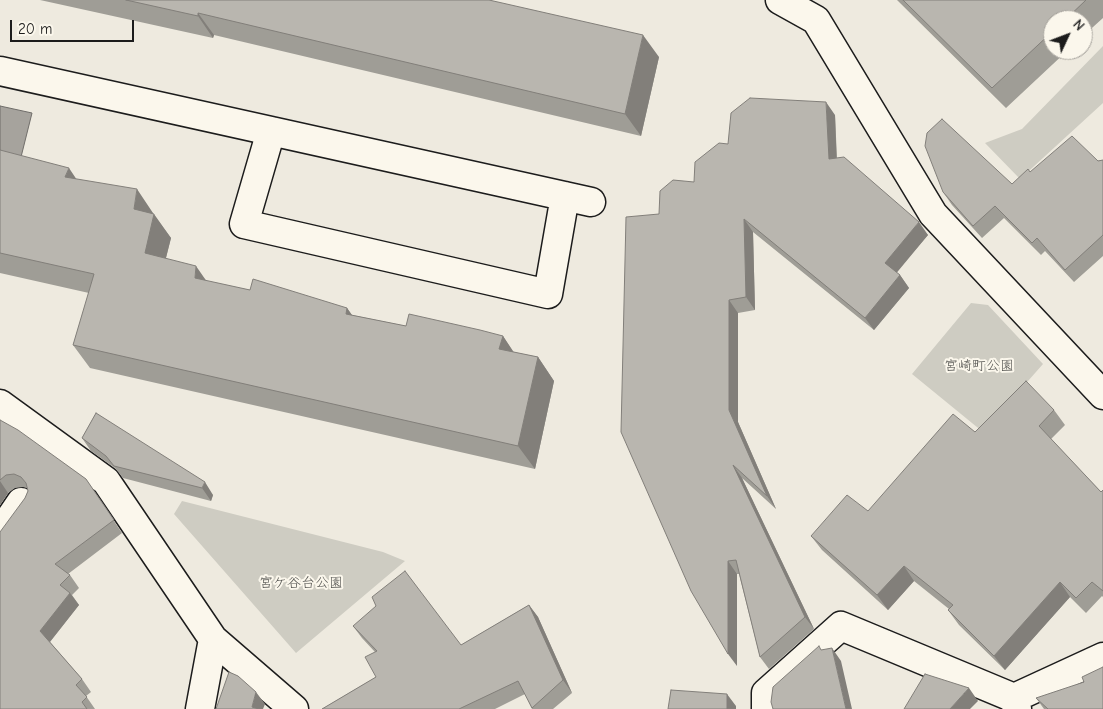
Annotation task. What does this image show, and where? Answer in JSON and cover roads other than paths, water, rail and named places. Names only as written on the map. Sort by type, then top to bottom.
[{"type":"street","points":[[780,0],[816,20],[932,214],[1049,323],[1103,395]]},
{"type":"street","points":[[0,71],[271,131],[578,199],[548,294],[244,224],[271,131]]},
{"type":"street","points":[[0,404],[106,481],[213,639],[294,709]]},
{"type":"street","points":[[0,533],[21,502]]},
{"type":"street","points":[[766,709],[766,693],[841,626],[1016,704],[1103,657]]},
{"type":"street","points":[[200,709],[213,639]]},
{"type":"park label","name":"宮崎町公園","points":[[979,366]]},
{"type":"park label","name":"宮ケ谷台公園","points":[[301,583]]}]
